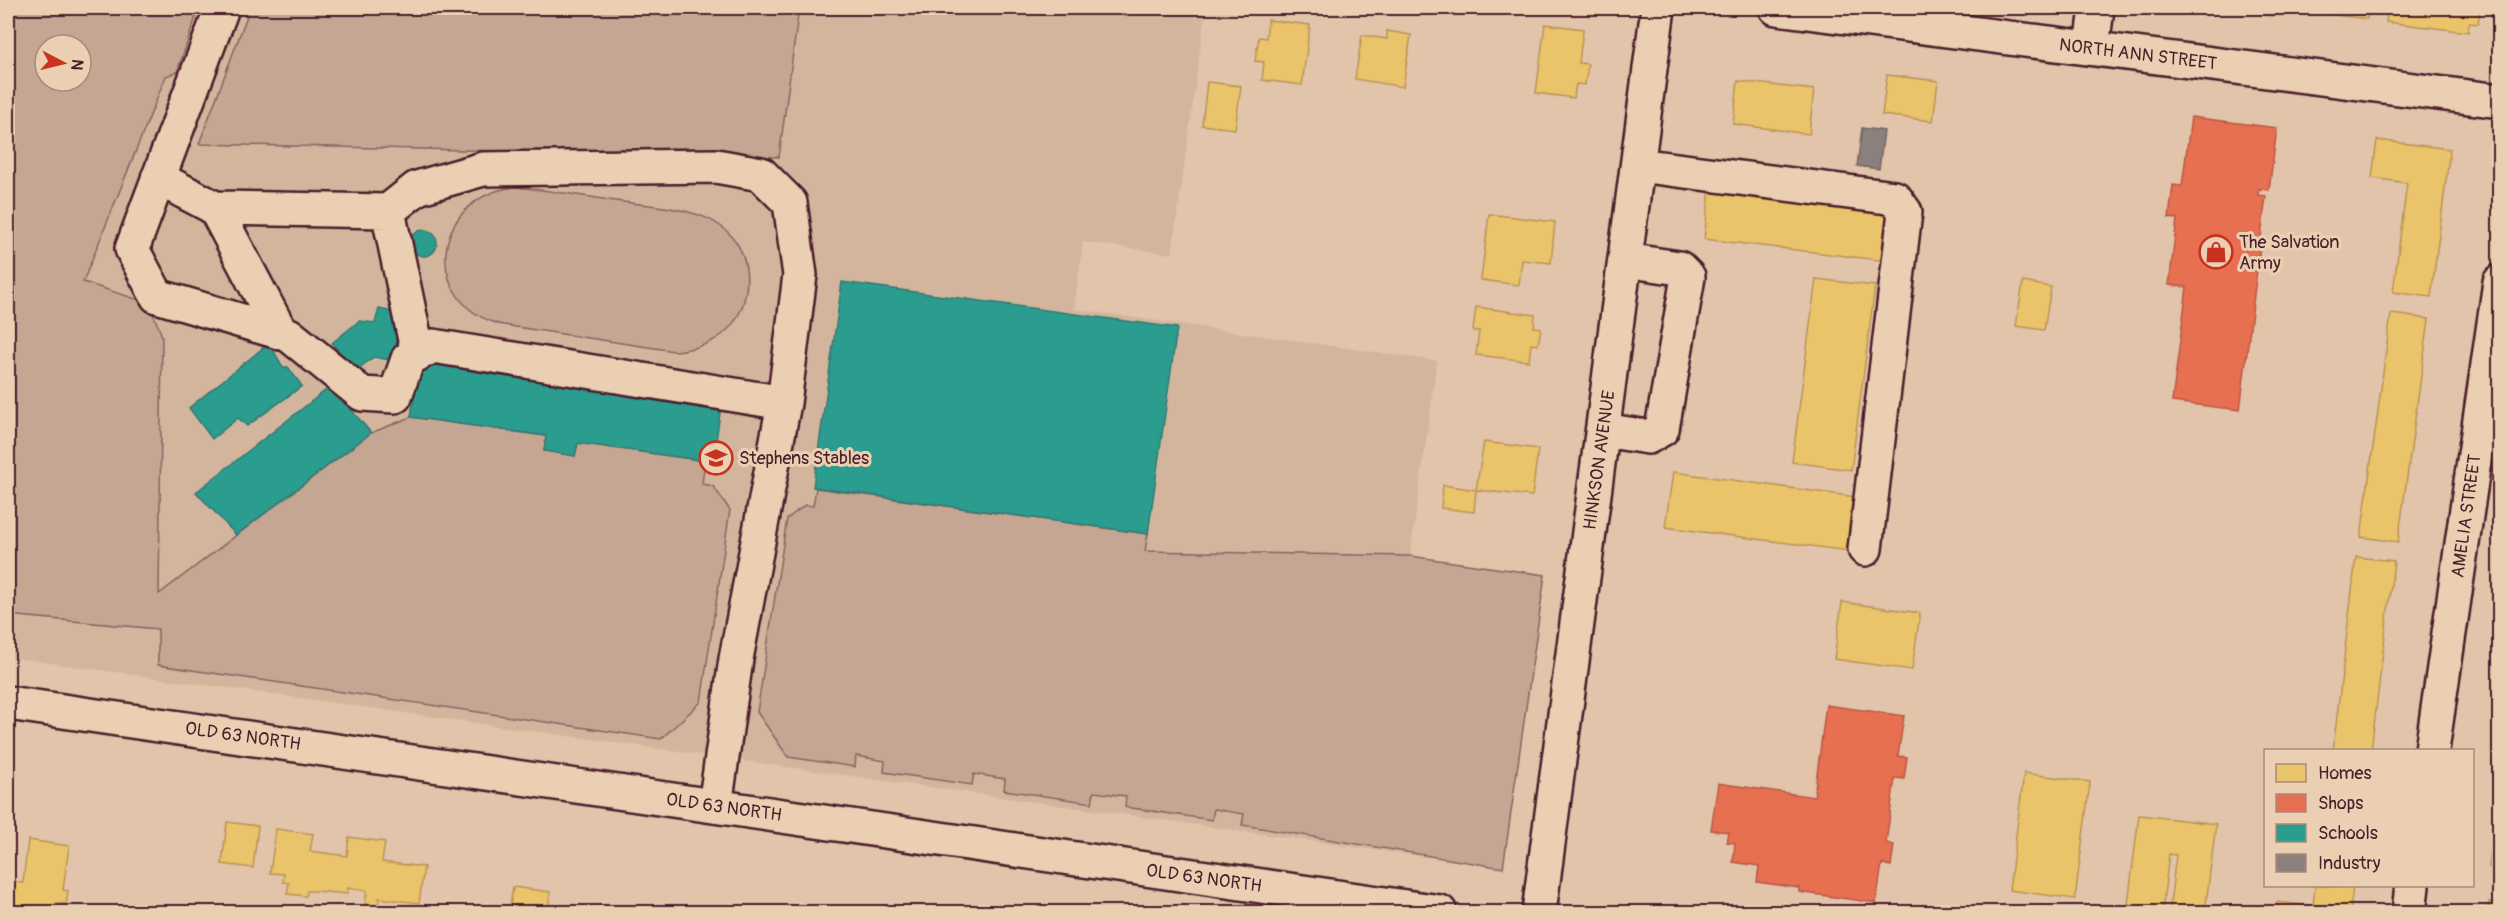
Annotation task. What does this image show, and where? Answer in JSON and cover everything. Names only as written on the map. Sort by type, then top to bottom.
[{"type":"street","points":[[222,8],[132,249],[157,296],[289,335],[362,394],[395,396],[408,359],[433,346],[784,403]]},
{"type":"street","name":"HINKSON AVENUE","points":[[1539,912],[1659,8]]},
{"type":"street","name":"NORTH ANN STREET","points":[[1776,8],[2499,101]]},
{"type":"street","points":[[2092,48],[2097,8]]},
{"type":"street","points":[[1638,165],[1895,198],[1905,212],[1865,549]]},
{"type":"street","points":[[158,178],[215,208],[388,211],[417,188],[483,169],[716,166],[761,174],[790,203],[800,275],[784,403],[736,659],[715,806]]},
{"type":"street","points":[[215,208],[281,333]]},
{"type":"street","points":[[388,211],[418,354]]},
{"type":"street","points":[[1603,430],[1648,437],[1662,429],[1688,277],[1679,268],[1625,260]]},
{"type":"street","name":"AMELIA STREET","points":[[2432,749],[2499,282]]},
{"type":"street","name":"OLD 63 NORTH","points":[[8,703],[1440,912]]},
{"type":"street","points":[[2409,912],[2412,887]]},
{"type":"shaded area","name":"Stephens Stables","points":[[8,8],[1206,8],[1172,254],[1083,242],[1074,309],[1437,361],[1410,556],[1545,575],[1503,868],[8,657]]},
{"type":"shaded area","points":[[8,8],[199,8],[177,72],[166,76],[83,282],[149,303],[162,336],[159,594],[371,433],[411,417],[546,436],[544,451],[575,456],[578,443],[705,461],[702,484],[713,486],[730,510],[701,702],[661,739],[158,665],[158,629],[8,615]]},
{"type":"shaded area","points":[[250,8],[799,8],[779,157],[199,144]]},
{"type":"shaded area","points":[[515,187],[671,208],[707,218],[722,227],[734,239],[743,256],[746,270],[745,297],[736,320],[722,335],[704,345],[674,351],[503,325],[476,314],[458,297],[448,276],[446,253],[452,230],[465,210],[486,195]]},
{"type":"shaded area","points":[[816,488],[1148,534],[1145,551],[1410,556],[1545,575],[1503,868],[1242,825],[1244,814],[1214,809],[1212,820],[1125,807],[1126,796],[1094,792],[1092,803],[1004,790],[1005,779],[974,774],[972,785],[884,772],[885,761],[856,756],[855,767],[788,757],[757,712],[787,519],[805,505],[813,506]]},
{"type":"building: Homes","points":[[2266,8],[2294,8],[2293,11],[2276,9],[2275,16],[2265,15]]},
{"type":"building: Homes","points":[[2329,8],[2368,8],[2367,19],[2328,14]]},
{"type":"building: Homes","points":[[2388,8],[2480,8],[2478,24],[2469,23],[2468,32],[2386,22]]},
{"type":"building: Homes","points":[[1268,20],[1310,25],[1302,85],[1262,80],[1264,62],[1255,61],[1259,37],[1266,38]]},
{"type":"building: Homes","points":[[1545,24],[1583,29],[1579,63],[1588,64],[1585,85],[1576,84],[1574,98],[1536,93]]},
{"type":"building: Homes","points":[[1387,31],[1411,35],[1403,87],[1355,79],[1362,35],[1387,39]]},
{"type":"building: Homes","points":[[1887,75],[1938,81],[1933,121],[1882,115]]},
{"type":"building: Homes","points":[[1738,81],[1814,90],[1809,134],[1733,124]]},
{"type":"building: Homes","points":[[1207,82],[1241,86],[1235,129],[1202,125]]},
{"type":"building: Homes","points":[[2377,140],[2450,149],[2431,297],[2393,292],[2407,183],[2372,178]]},
{"type":"building: Homes","points":[[1711,181],[1894,203],[1887,261],[1704,239]]},
{"type":"building: Homes","points":[[1489,214],[1555,222],[1551,263],[1522,260],[1519,285],[1481,280]]},
{"type":"building: Homes","points":[[1816,279],[1875,286],[1851,470],[1792,462]]},
{"type":"building: Homes","points":[[2023,282],[2051,287],[2044,330],[2016,326]]},
{"type":"building: Homes","points":[[1476,307],[1535,315],[1534,327],[1541,328],[1538,345],[1531,344],[1529,361],[1476,355],[1479,331],[1473,331]]},
{"type":"building: Homes","points":[[2391,314],[2429,319],[2398,542],[2361,537]]},
{"type":"building: Homes","points":[[1484,442],[1538,449],[1532,496],[1476,490]]},
{"type":"building: Homes","points":[[1673,472],[1856,497],[1849,551],[1665,527]]},
{"type":"building: Homes","points":[[1443,485],[1476,490],[1474,512],[1441,508]]},
{"type":"building: Homes","points":[[2356,557],[2394,561],[2371,749],[2333,749]]},
{"type":"building: Homes","points":[[1842,602],[1920,613],[1912,670],[1834,659]]},
{"type":"building: Homes","points":[[2024,773],[2090,782],[2075,899],[2009,890]]},
{"type":"building: Homes","points":[[2498,794],[2500,794],[2500,868],[2489,867]]},
{"type":"building: Homes","points":[[2139,815],[2216,824],[2205,912],[2169,912],[2176,855],[2169,854],[2162,912],[2127,912]]},
{"type":"building: Homes","points":[[227,822],[258,826],[253,868],[222,864]]},
{"type":"building: Homes","points":[[276,829],[313,834],[310,851],[347,856],[349,837],[385,842],[382,862],[424,867],[419,903],[379,898],[378,906],[365,904],[367,891],[348,888],[347,894],[307,891],[306,896],[287,894],[289,883],[283,882],[284,874],[270,873]]},
{"type":"building: Homes","points":[[28,840],[69,846],[63,890],[68,891],[66,904],[56,903],[54,911],[8,912],[8,881],[23,883]]},
{"type":"building: Homes","points":[[513,887],[550,892],[548,912],[509,912]]},
{"type":"building: Homes","points":[[2315,887],[2353,887],[2350,912],[2276,912],[2277,902],[2313,906]]},
{"type":"building: Homes","points":[[2489,902],[2500,903],[2500,912],[2487,912]]},
{"type":"building: Shops","name":"The Salvation Army","points":[[2191,117],[2277,128],[2269,190],[2259,189],[2258,195],[2266,196],[2240,410],[2172,402],[2187,287],[2169,285],[2177,219],[2169,218],[2173,185],[2182,186]]},
{"type":"building: Shops","points":[[1826,705],[1904,716],[1898,756],[1907,757],[1904,779],[1895,778],[1886,843],[1894,845],[1891,866],[1882,864],[1876,903],[1799,892],[1799,888],[1757,882],[1759,866],[1733,862],[1735,843],[1727,842],[1729,832],[1711,830],[1718,783],[1814,797]]},
{"type":"building: Schools","points":[[424,230],[433,234],[437,243],[433,252],[424,256],[415,252],[411,243],[415,234]]},
{"type":"building: Schools","points":[[842,282],[1177,328],[1148,534],[813,487]]},
{"type":"building: Schools","points":[[379,309],[398,313],[395,361],[374,357],[355,371],[332,343],[359,321],[375,323]]},
{"type":"building: Schools","points":[[269,343],[283,367],[288,367],[302,386],[247,426],[238,418],[212,439],[189,408]]},
{"type":"building: Schools","points":[[419,362],[721,406],[713,462],[578,443],[575,456],[544,451],[546,436],[411,417]]},
{"type":"building: Schools","points":[[331,386],[371,433],[236,535],[196,492]]},
{"type":"building: Industry","points":[[1862,128],[1884,131],[1879,169],[1857,166]]},
{"type":"place","name":"The Salvation Army","points":[[2216,252]]},
{"type":"place","name":"Stephens Stables","points":[[716,458]]}]
